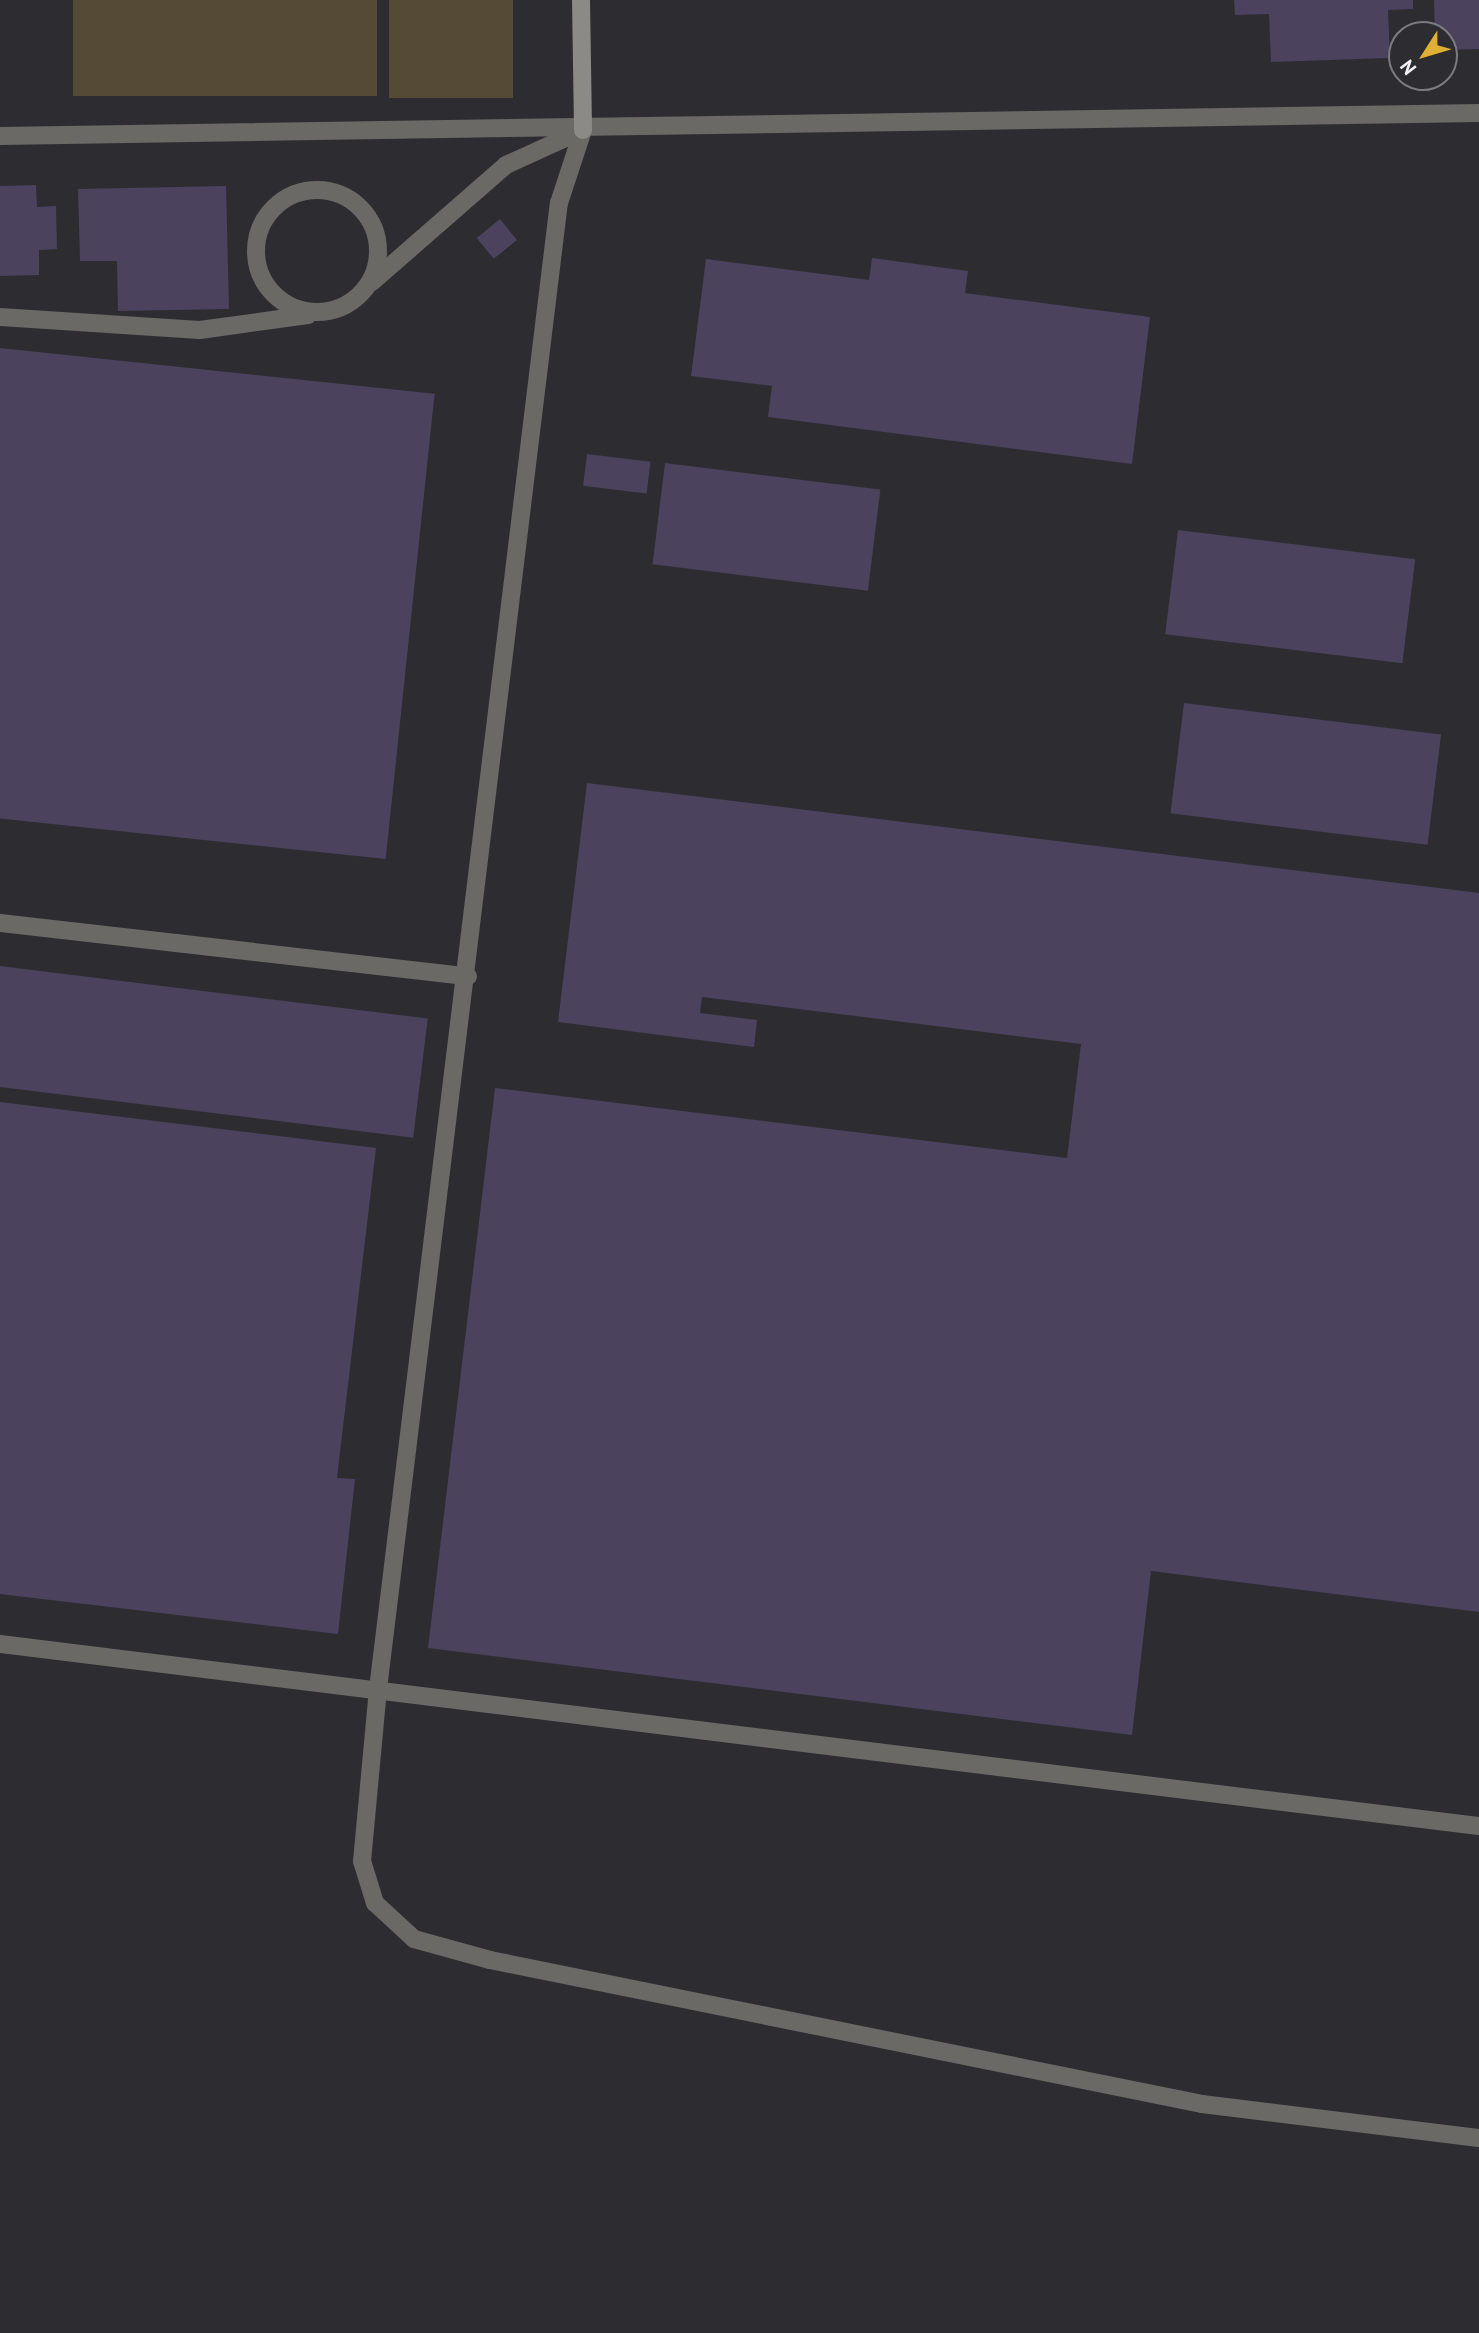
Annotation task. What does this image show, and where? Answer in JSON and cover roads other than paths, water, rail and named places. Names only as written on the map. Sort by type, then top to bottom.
[{"type":"street","points":[[581,0],[583,130],[559,203],[468,976],[378,1689],[362,1861],[375,1903],[414,1938],[490,1959],[1202,2104],[1479,2138]]},
{"type":"street","points":[[0,136],[583,130],[1479,113]]},
{"type":"street","points":[[0,317],[200,330],[322,313],[355,299],[506,165],[583,130]]},
{"type":"street","points":[[322,313],[301,311],[283,302],[267,288],[258,269],[255,249],[260,229],[286,198],[305,190],[326,190],[362,209],[378,246],[377,267],[368,285]]},
{"type":"street","points":[[0,923],[468,976]]},
{"type":"street","points":[[0,1644],[1479,1826]]}]
